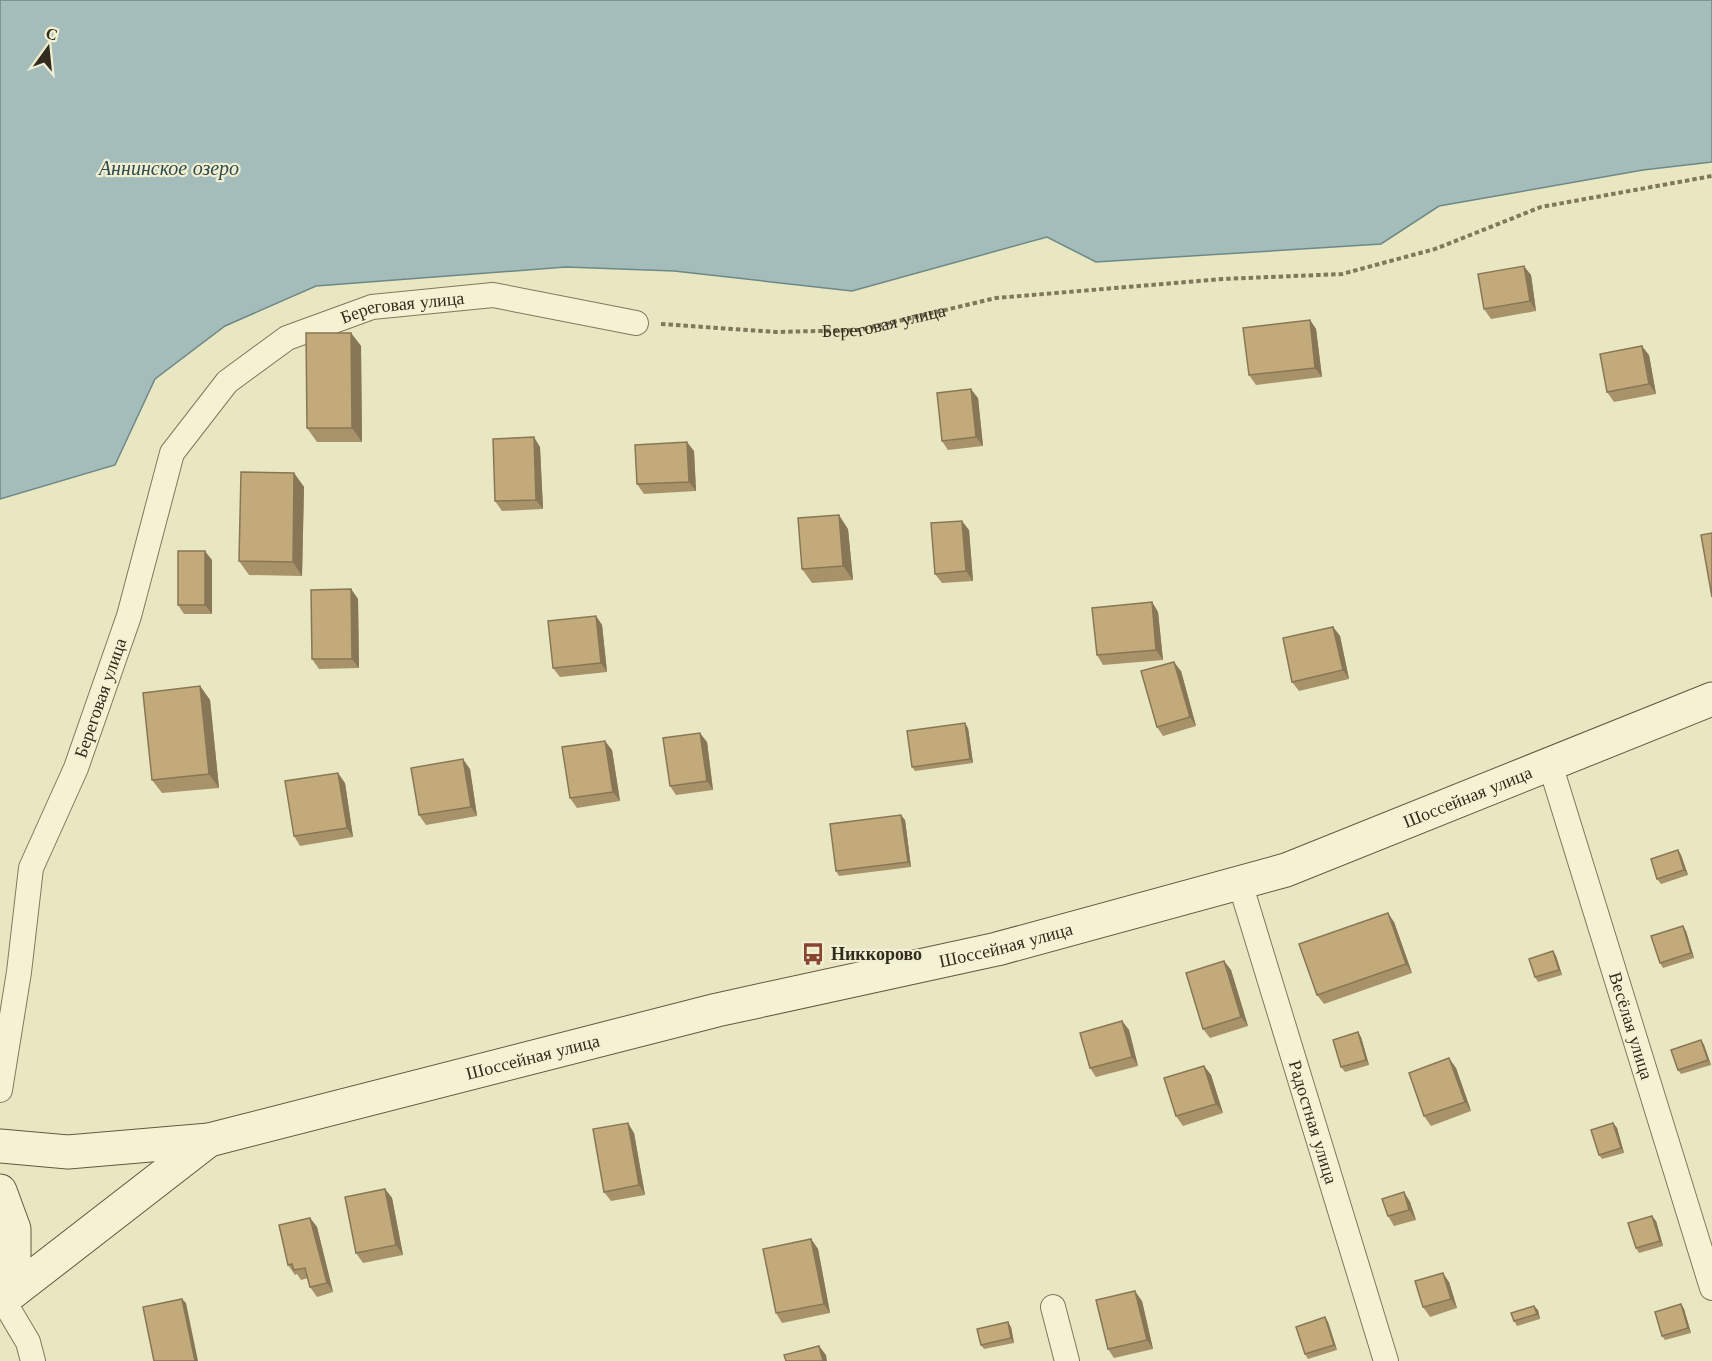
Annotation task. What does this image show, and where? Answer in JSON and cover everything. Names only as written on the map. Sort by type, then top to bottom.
[{"type":"main road","name":"Шоссейная улица","points":[[209,1140],[717,1010],[997,949],[1286,870],[1712,699]]},
{"type":"main road","points":[[0,1146],[68,1152],[209,1140]]},
{"type":"main road","points":[[1,1298],[209,1140]]},
{"type":"main road","points":[[0,1191],[14,1229],[14,1257],[1,1298]]},
{"type":"street","name":"Береговая улица","points":[[0,1090],[19,972],[31,868],[76,768],[129,616],[172,453],[227,382],[287,338],[372,307],[493,295],[636,323]]},
{"type":"street","name":"Весёлая улица","points":[[1550,764],[1712,1287]]},
{"type":"street","name":"Радостная улица","points":[[1240,883],[1386,1361]]},
{"type":"street","points":[[1,1298],[28,1342],[33,1361]]},
{"type":"street","points":[[1053,1307],[1067,1361]]},
{"type":"path","name":"Береговая улица","points":[[636,323],[776,332],[860,330],[996,298],[1223,279],[1342,274],[1435,249],[1541,207],[1712,176]]},
{"type":"water","name":"Аннинское озеро","points":[[0,0],[1712,0],[1712,162],[1643,170],[1439,206],[1381,244],[1096,262],[1047,237],[852,291],[674,271],[566,267],[316,286],[225,326],[155,379],[115,465],[0,499]]},
{"type":"building","points":[[1524,266],[1530,301],[1484,309],[1478,274]]},
{"type":"building","points":[[1310,320],[1315,368],[1249,375],[1243,328]]},
{"type":"building","points":[[306,333],[351,333],[352,428],[307,428]]},
{"type":"building","points":[[1642,346],[1649,384],[1607,392],[1600,354]]},
{"type":"building","points":[[971,389],[976,437],[942,441],[937,393]]},
{"type":"building","points":[[534,437],[536,500],[495,501],[493,439]]},
{"type":"building","points":[[687,442],[689,482],[637,484],[635,445]]},
{"type":"building","points":[[241,472],[294,473],[293,562],[239,561]]},
{"type":"building","points":[[839,515],[843,566],[802,569],[798,518]]},
{"type":"building","points":[[962,521],[966,571],[935,574],[931,523]]},
{"type":"building","points":[[1712,533],[1712,597],[1701,535]]},
{"type":"building","points":[[178,551],[205,551],[205,605],[178,605]]},
{"type":"building","points":[[351,589],[352,659],[312,659],[311,590]]},
{"type":"building","points":[[1152,602],[1156,650],[1097,655],[1092,608]]},
{"type":"building","points":[[596,616],[601,663],[553,668],[548,621]]},
{"type":"building","points":[[1333,627],[1343,670],[1292,682],[1283,638]]},
{"type":"building","points":[[1174,662],[1190,717],[1157,727],[1141,671]]},
{"type":"building","points":[[200,686],[209,774],[152,780],[143,693]]},
{"type":"building","points":[[965,723],[970,759],[912,767],[907,731]]},
{"type":"building","points":[[700,733],[707,781],[670,786],[663,738]]},
{"type":"building","points":[[605,741],[613,792],[570,798],[562,747]]},
{"type":"building","points":[[463,759],[471,807],[419,815],[411,768]]},
{"type":"building","points":[[338,773],[347,828],[294,836],[285,781]]},
{"type":"building","points":[[901,815],[908,862],[836,871],[830,824]]},
{"type":"building","points":[[1678,850],[1684,870],[1657,879],[1651,859]]},
{"type":"building","points":[[1388,913],[1406,964],[1317,995],[1299,944]]},
{"type":"building","points":[[1683,926],[1691,953],[1660,963],[1651,936]]},
{"type":"building","points":[[1553,951],[1559,970],[1535,977],[1529,959]]},
{"type":"building","points":[[1224,961],[1241,1017],[1203,1029],[1186,973]]},
{"type":"building","points":[[1122,1021],[1132,1057],[1090,1068],[1080,1033]]},
{"type":"building","points":[[1358,1032],[1366,1060],[1341,1067],[1333,1040]]},
{"type":"building","points":[[1701,1040],[1708,1060],[1678,1070],[1671,1050]]},
{"type":"building","points":[[1449,1058],[1465,1102],[1424,1116],[1409,1073]]},
{"type":"building","points":[[1204,1066],[1216,1104],[1176,1116],[1164,1078]]},
{"type":"building","points":[[628,1123],[639,1185],[604,1192],[593,1129]]},
{"type":"building","points":[[1613,1123],[1621,1148],[1599,1155],[1591,1130]]},
{"type":"building","points":[[385,1189],[396,1245],[356,1253],[345,1197]]},
{"type":"building","points":[[1404,1192],[1409,1210],[1388,1216],[1382,1199]]},
{"type":"building","points":[[1652,1216],[1660,1241],[1636,1248],[1628,1223]]},
{"type":"building","points":[[310,1218],[327,1283],[310,1287],[305,1268],[294,1270],[292,1264],[288,1265],[279,1225]]},
{"type":"building","points":[[811,1239],[824,1304],[776,1313],[763,1249]]},
{"type":"building","points":[[1443,1273],[1451,1299],[1423,1307],[1415,1281]]},
{"type":"building","points":[[1135,1291],[1147,1340],[1108,1349],[1096,1300]]},
{"type":"building","points":[[182,1299],[195,1361],[154,1361],[143,1307]]},
{"type":"building","points":[[1681,1304],[1688,1328],[1662,1336],[1655,1312]]},
{"type":"building","points":[[1534,1306],[1537,1314],[1514,1321],[1511,1313]]},
{"type":"building","points":[[1325,1317],[1334,1345],[1305,1354],[1296,1327]]},
{"type":"building","points":[[1008,1322],[1011,1338],[981,1345],[977,1329]]},
{"type":"building","points":[[819,1346],[823,1361],[786,1361],[784,1355]]},
{"type":"place","name":"Никкорово","points":[[813,954]]}]
